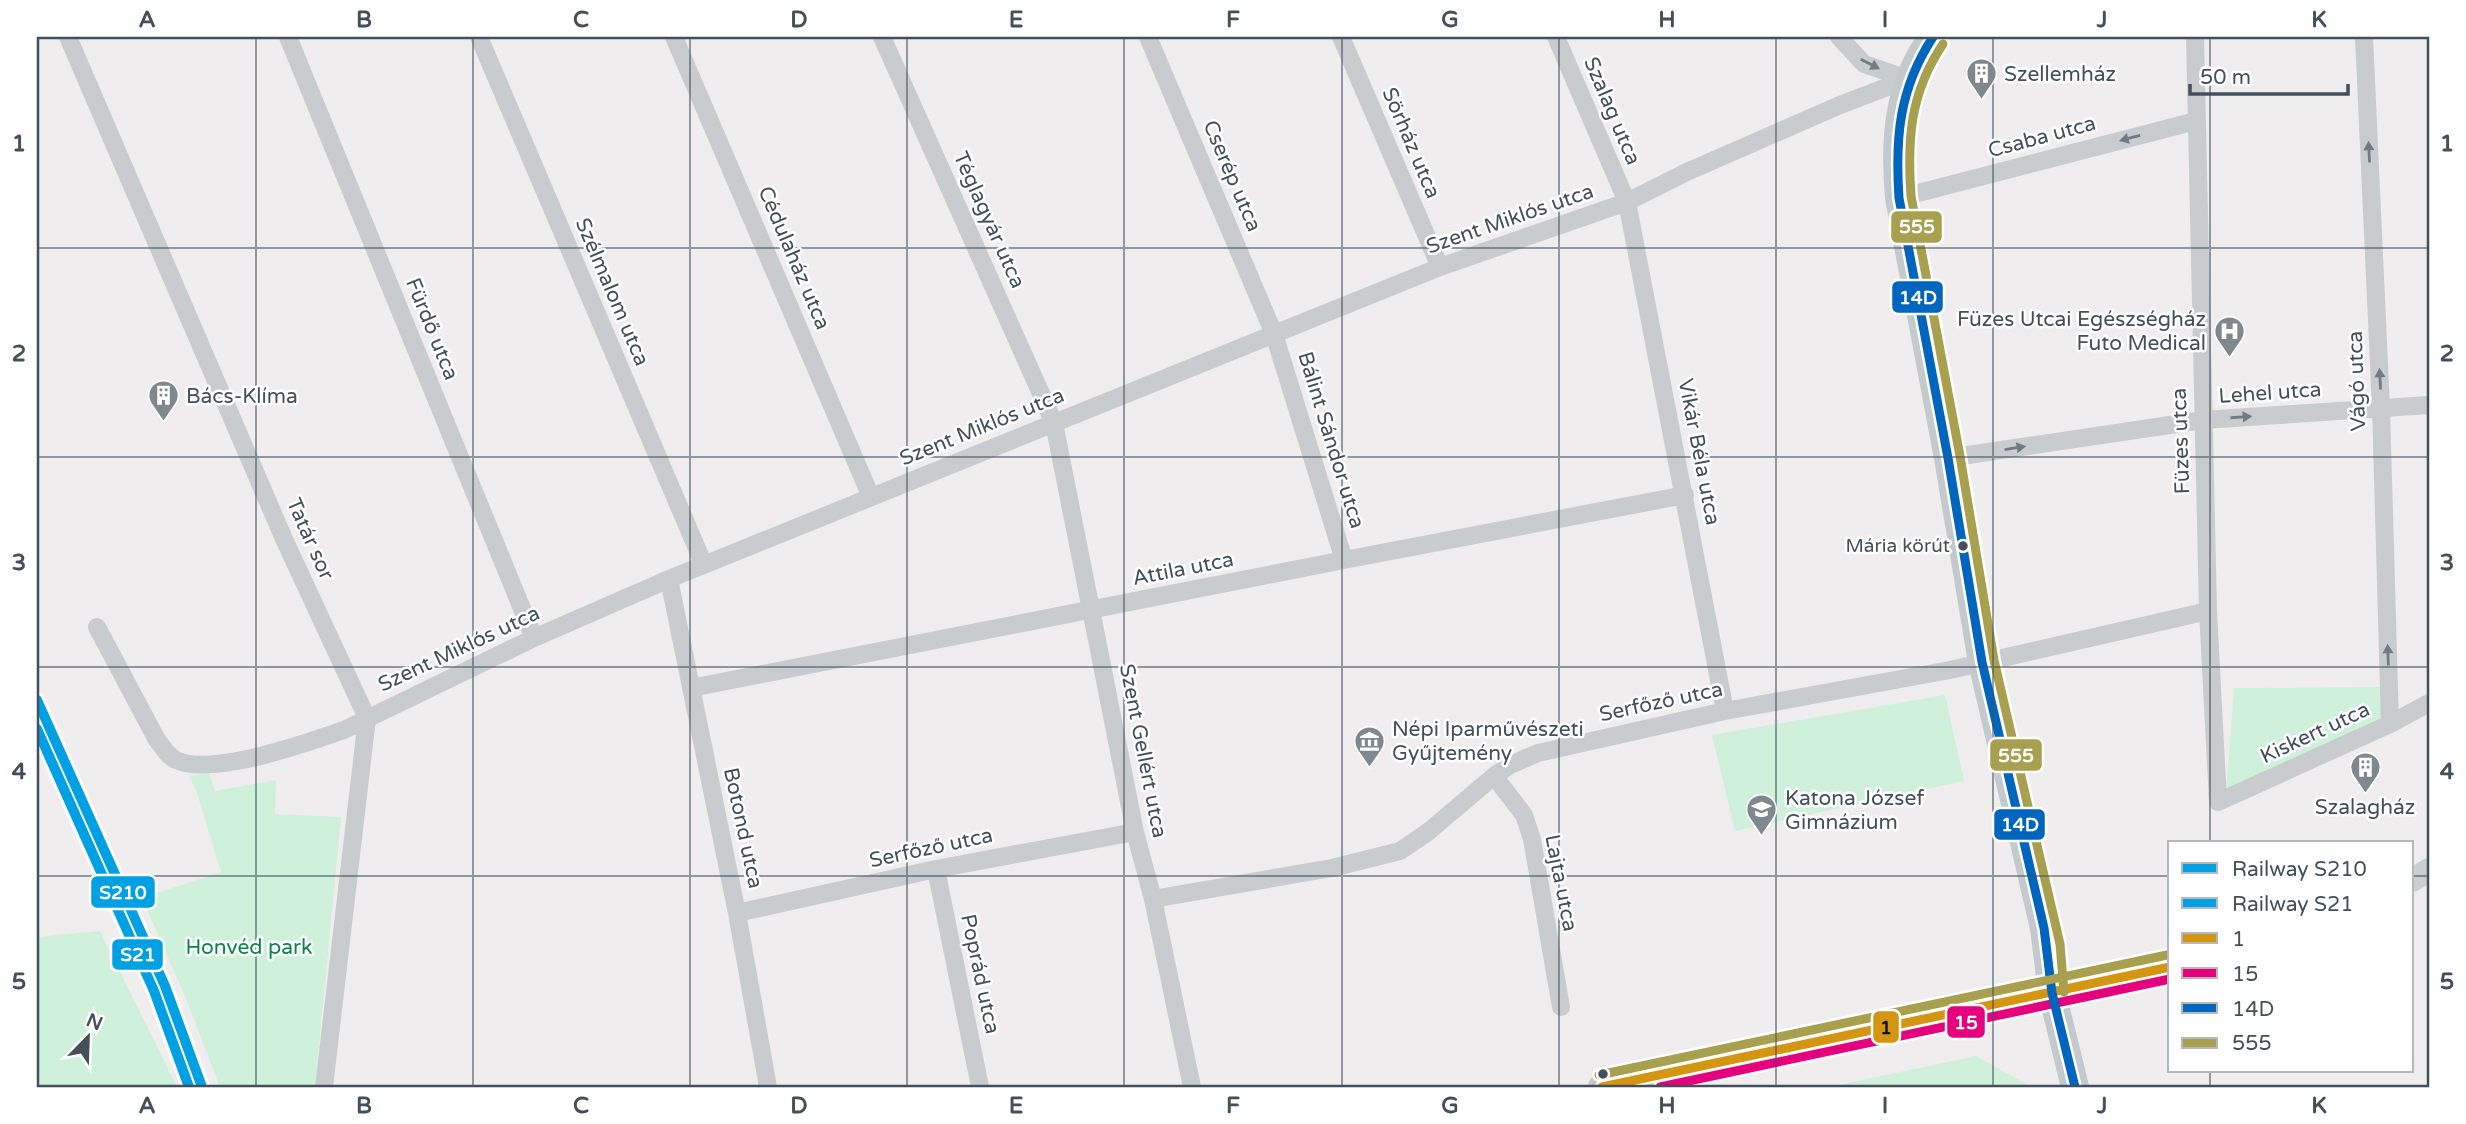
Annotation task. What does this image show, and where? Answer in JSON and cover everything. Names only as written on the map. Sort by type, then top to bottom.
[{"type":"main road","points":[[1933,37],[1920,54],[1908,79],[1900,115],[1895,158],[1899,198],[1948,458],[1982,662],[2046,937],[2052,993],[2076,1087]]},
{"type":"main road","points":[[1602,1087],[2052,993]]},
{"type":"street","name":"Tatár sor","points":[[68,37],[284,538],[367,718]]},
{"type":"street","name":"Fürdő utca","points":[[288,37],[534,638]]},
{"type":"street","name":"Szélmalom utca","points":[[479,37],[704,565]]},
{"type":"street","name":"Cédulaház utca","points":[[674,37],[872,497]]},
{"type":"street","name":"Téglagyár utca","points":[[882,37],[1054,423]]},
{"type":"street","name":"Cserép utca","points":[[1148,37],[1274,334]]},
{"type":"street","name":"Sörház utca","points":[[1341,37],[1440,267]]},
{"type":"street","name":"Szalag utca","points":[[1556,37],[1627,202]]},
{"type":"street","points":[[1839,37],[1864,64],[1908,79]]},
{"type":"street","name":"Füzes utca","points":[[2195,37],[2208,611],[2218,802]]},
{"type":"street","name":"Vágó utca","points":[[2364,37],[2381,408],[2390,723]]},
{"type":"street","name":"Szent Miklós utca","points":[[97,627],[158,740],[176,760],[217,765],[315,740],[534,638],[669,579],[1440,267],[1627,202],[1689,171],[1840,105],[1908,79]]},
{"type":"street","name":"Csaba utca","points":[[1899,198],[2196,121]]},
{"type":"street","name":"Vikár Béla utca","points":[[1627,202],[1725,711]]},
{"type":"street","name":"Bálint Sándor utca","points":[[1274,334],[1344,559]]},
{"type":"street","name":"Lehel utca","points":[[1948,458],[2203,420],[2429,405]]},
{"type":"street","name":"Szent Gellért utca","points":[[1054,423],[1135,832],[1153,899],[1192,1087]]},
{"type":"street","name":"Attila utca","points":[[691,688],[1344,559],[1685,495]]},
{"type":"street","name":"Botond utca","points":[[669,579],[737,913],[768,1087]]},
{"type":"street","name":"Serfőző utca","points":[[1153,899],[1332,868],[1400,851],[1428,832],[1494,776],[1538,752],[1725,711],[1950,670],[2208,611]]},
{"type":"street","name":"Kiskert utca","points":[[2218,802],[2429,703]]},
{"type":"street","points":[[324,1087],[367,718]]},
{"type":"street","name":"Lajta utca","points":[[1494,776],[1524,815],[1532,839],[1561,1007]]},
{"type":"street","name":"Serfőző utca","points":[[737,913],[936,869],[1135,832]]},
{"type":"street","name":"Poprád utca","points":[[936,869],[980,1087]]},
{"type":"street","points":[[2052,993],[2168,967]]},
{"type":"green space","points":[[2381,687],[2381,718],[2226,790],[2234,688]]},
{"type":"green space","points":[[1945,695],[1964,781],[1735,831],[1712,735]]},
{"type":"green space","name":"Honvéd park","points":[[209,773],[215,791],[276,780],[275,814],[341,817],[315,1087],[220,1087],[187,1001],[142,898],[221,872],[196,790],[189,776]]},
{"type":"green space","points":[[100,931],[177,1087],[37,1087],[37,937]]},
{"type":"green space","points":[[1976,1056],[2031,1087],[1829,1087]]},
{"type":"rail line","name":"S210","points":[[37,700],[165,986],[202,1087]]},
{"type":"rail line","name":"S21","points":[[37,729],[154,991],[189,1087]]},
{"type":"transit line","name":"14D","points":[[1933,37],[1906,95],[1899,134],[1899,198],[1948,458],[1982,662],[2044,928],[2052,993],[2075,1087]]},
{"type":"transit line","name":"555","points":[[1943,44],[1924,80],[1913,117],[1911,196],[1960,456],[1994,660],[2060,944],[2064,992]]},
{"type":"transit line","name":"555","points":[[1599,1075],[2167,955]]},
{"type":"transit line","name":"1","points":[[1602,1087],[2168,967]]},
{"type":"transit line","name":"15","points":[[1660,1087],[2168,979]]},
{"type":"place","name":"Szellemház","points":[[1981,101]]},
{"type":"place","name":"Füzes Utcai Egészségház Futo Medical","points":[[2229,358]]},
{"type":"place","name":"Bács-Klíma","points":[[163,423]]},
{"type":"place","name":"Mária körút","points":[[1963,546]]},
{"type":"place","name":"Népi Iparművészeti Gyűjtemény","points":[[1369,768]]},
{"type":"place","name":"Szalagház","points":[[2365,794]]},
{"type":"place","name":"Katona József Gimnázium","points":[[1762,837]]}]
